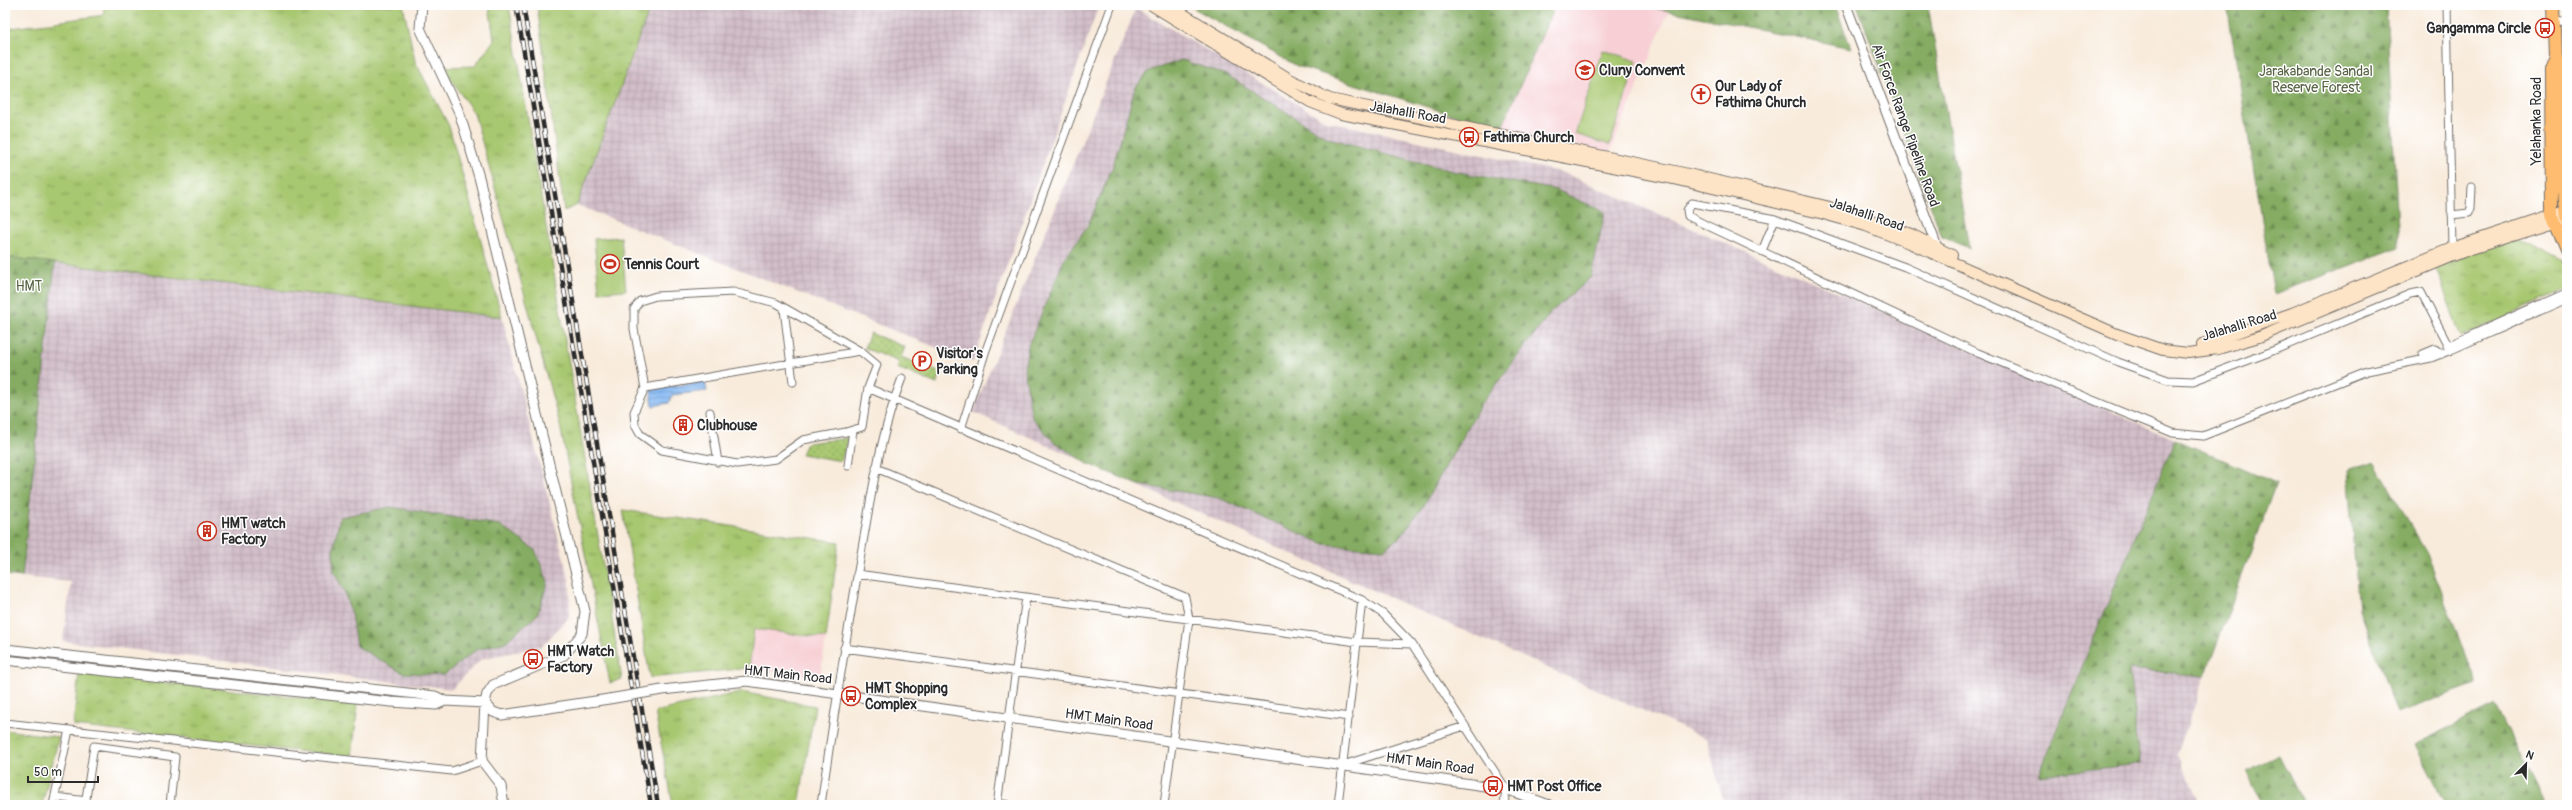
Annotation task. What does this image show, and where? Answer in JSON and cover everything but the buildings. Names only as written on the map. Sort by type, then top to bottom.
[{"type":"main road","name":"Jalahalli Road","points":[[1151,5],[1310,102],[1341,114],[1406,121],[1770,200],[1866,226],[1936,251],[2121,331],[2165,346],[2187,347],[2213,343],[2292,314],[2452,248],[2567,215]]},
{"type":"main road","points":[[1169,5],[1311,90],[1330,99],[1406,121]]},
{"type":"main road","name":"Yelahanka Road","points":[[2553,219],[2551,69],[2556,56],[2554,5]]},
{"type":"main road","points":[[2556,56],[2562,71],[2567,215]]},
{"type":"main road","name":"Jalahalli Road","points":[[1936,251],[2117,334],[2163,350],[2188,353],[2218,349],[2259,337],[2468,250],[2553,219]]},
{"type":"main road","points":[[2553,219],[2567,250]]},
{"type":"street","points":[[422,5],[420,28],[459,112],[479,177],[585,611],[582,634],[564,655],[493,685],[487,694],[485,703],[482,761],[500,786],[504,805]]},
{"type":"street","points":[[960,428],[986,350],[1112,5]]},
{"type":"street","name":"Air Force Range Pipeline Road","points":[[1846,5],[1936,251]]},
{"type":"street","points":[[2447,5],[2452,248]]},
{"type":"street","points":[[2554,18],[2567,23]]},
{"type":"street","points":[[2451,215],[2469,212],[2471,208],[2472,186]]},
{"type":"street","points":[[2449,348],[2421,292],[2410,294],[2266,354],[2193,381],[2168,380],[2118,362],[1905,267],[1775,219],[1692,203],[1688,205],[1688,216],[1978,353],[2172,433],[2203,436],[2367,371],[2442,354],[2449,348],[2567,292]]},
{"type":"street","points":[[1762,250],[1775,219]]},
{"type":"street","points":[[733,292],[776,303],[784,309],[860,350],[877,365],[868,388],[862,427],[803,440],[776,459],[738,464],[718,462],[662,450],[640,434],[635,425],[634,412],[645,388],[634,329],[634,309],[640,301],[656,296],[733,292]]},
{"type":"street","points":[[2449,348],[2567,299]]},
{"type":"street","points":[[784,309],[793,382]]},
{"type":"street","points":[[2423,354],[2435,349],[2442,354]]},
{"type":"street","points":[[645,388],[860,350]]},
{"type":"street","points":[[821,805],[836,694],[876,468],[893,399],[902,378]]},
{"type":"street","points":[[868,388],[1362,600],[1383,614],[1412,644],[1506,789],[1504,805]]},
{"type":"street","points":[[710,412],[718,462]]},
{"type":"street","points":[[848,466],[853,430]]},
{"type":"street","points":[[876,468],[1185,597],[1189,619],[1164,805]]},
{"type":"street","points":[[857,574],[1357,642],[1412,644]]},
{"type":"street","points":[[1009,805],[997,804],[1026,597]]},
{"type":"street","points":[[1338,805],[1362,600]]},
{"type":"street","points":[[844,648],[1348,717]]},
{"type":"street","points":[[5,649],[428,695],[445,701],[485,703]]},
{"type":"street","points":[[5,660],[391,702],[436,705],[445,701]]},
{"type":"street","name":"HMT Main Road","points":[[485,703],[493,712],[502,716],[662,690],[747,681],[1506,789],[1549,805]]},
{"type":"street","points":[[5,723],[452,771],[482,761]]},
{"type":"street","points":[[1343,765],[1464,726]]},
{"type":"street","points":[[53,805],[69,730]]},
{"type":"street","points":[[55,797],[86,803],[94,746],[175,757],[170,805]]},
{"type":"shaded area","points":[[651,5],[1099,5],[973,362],[577,205]]},
{"type":"shaded area","name":"Cluny Convent","points":[[1555,5],[1640,5],[1669,11],[1610,153],[1501,130]]},
{"type":"shaded area","points":[[1136,8],[1326,121],[1564,173],[2276,483],[2177,754],[2201,805],[1724,805],[1707,739],[973,412]]},
{"type":"shaded area","name":"HMT Watch Factory","points":[[5,257],[502,317],[570,583],[569,617],[542,646],[481,659],[452,689],[63,641],[71,582],[5,575]]},
{"type":"shaded area","points":[[754,629],[826,638],[820,677],[749,668]]},
{"type":"green space","name":"HMT","points":[[103,5],[403,5],[415,61],[449,126],[502,317],[5,257],[5,29],[104,15]]},
{"type":"green space","points":[[489,5],[509,5],[622,679],[610,683],[560,425],[520,278],[474,113],[442,67],[475,66],[494,40]]},
{"type":"green space","points":[[537,5],[651,5],[577,205],[564,211]]},
{"type":"green space","points":[[1188,5],[1555,5],[1501,130],[1297,66]]},
{"type":"green space","points":[[1640,5],[1835,5],[1851,48],[1669,11]]},
{"type":"green space","points":[[1857,5],[1928,5],[1969,248],[1942,237]]},
{"type":"green space","name":"Jarakabande Sandal Reserve Forest","points":[[2227,5],[2386,5],[2399,247],[2274,294]]},
{"type":"green space","points":[[1603,50],[1637,61],[1610,145],[1575,134]]},
{"type":"green space","points":[[1182,60],[1227,75],[1328,138],[1452,171],[1556,190],[1605,212],[1591,277],[1551,312],[1481,404],[1423,506],[1401,536],[1384,549],[1324,544],[1219,498],[1139,485],[1088,464],[1054,442],[1032,418],[1024,369],[1028,346],[1064,260],[1088,225],[1113,166],[1135,88],[1149,71]]},
{"type":"green space","name":"Tennis Court","points":[[621,237],[626,290],[599,292],[594,239]]},
{"type":"green space","points":[[2512,237],[2567,266],[2567,289],[2461,337],[2435,266]]},
{"type":"green space","name":"HMT","points":[[5,257],[55,263],[22,577],[5,575]]},
{"type":"green space","points":[[870,333],[905,347],[901,357],[941,373],[937,384],[897,368],[899,362],[864,348]]},
{"type":"green space","points":[[849,438],[841,461],[801,454],[806,443]]},
{"type":"green space","points":[[2175,439],[2276,483],[2205,676],[2129,669],[2140,764],[2038,775]]},
{"type":"green space","points":[[2374,461],[2427,553],[2476,684],[2397,713],[2359,610],[2347,470]]},
{"type":"green space","points":[[391,507],[500,525],[535,550],[548,582],[537,615],[505,642],[476,650],[444,675],[403,673],[356,646],[351,614],[344,591],[334,572],[333,548],[340,517]]},
{"type":"green space","points":[[623,510],[839,542],[826,638],[754,629],[749,668],[650,678]]},
{"type":"green space","points":[[79,673],[358,704],[352,757],[73,726]]},
{"type":"green space","points":[[741,692],[815,706],[799,805],[673,805],[655,712]]},
{"type":"green space","points":[[2495,705],[2545,805],[2446,805],[2415,744]]},
{"type":"green space","points":[[5,730],[59,737],[42,805],[5,805]]},
{"type":"green space","points":[[2279,755],[2304,805],[2263,805],[2246,771]]},
{"type":"water","points":[[705,381],[707,391],[672,395],[669,403],[653,406],[651,390]]},
{"type":"railway","points":[[516,5],[651,805]]},
{"type":"railway","points":[[523,5],[658,805]]},
{"type":"place","name":"Gangamma Circle","points":[[2545,28]]},
{"type":"place","name":"Cluny Convent","points":[[1585,70]]},
{"type":"place","name":"Our Lady of Fathima Church","points":[[1701,94]]},
{"type":"place","name":"Fathima Church","points":[[1469,137]]},
{"type":"place","name":"Tennis Court","points":[[610,264]]},
{"type":"place","name":"Visitor's Parking","points":[[922,361]]},
{"type":"place","name":"Clubhouse","points":[[683,425]]},
{"type":"place","name":"HMT watch Factory","points":[[207,531]]},
{"type":"place","name":"HMT Watch Factory","points":[[533,659]]},
{"type":"place","name":"HMT Shopping Complex","points":[[851,696]]},
{"type":"place","name":"HMT Post Office","points":[[1493,786]]}]
